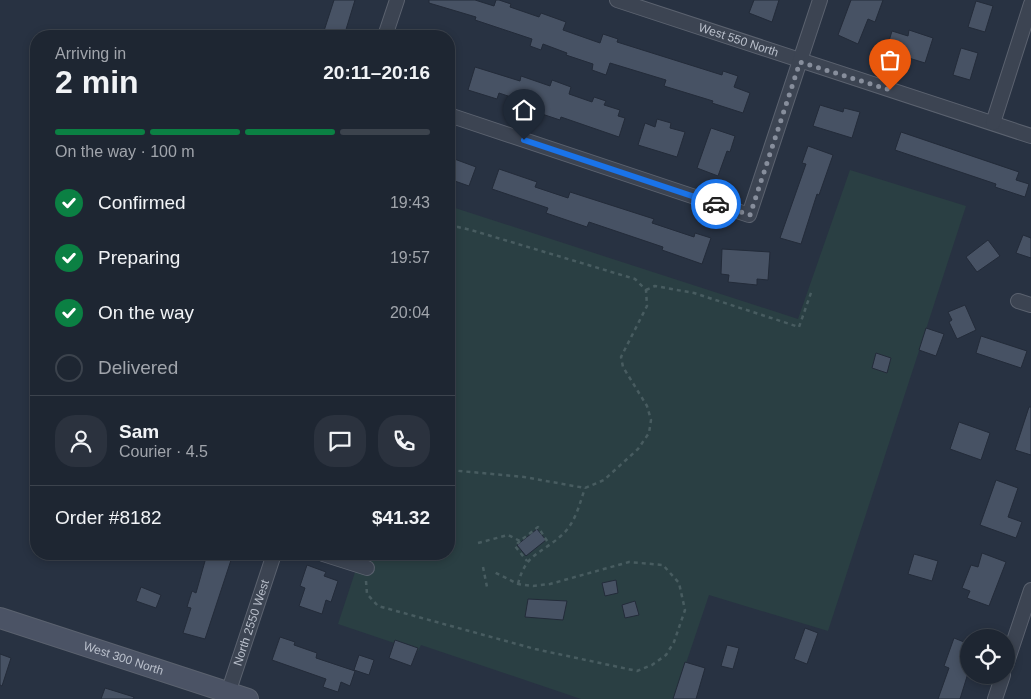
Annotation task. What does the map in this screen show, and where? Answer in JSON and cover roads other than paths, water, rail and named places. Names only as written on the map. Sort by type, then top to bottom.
[{"type":"main road","name":"West 300 North","points":[[0,618],[248,699]]},
{"type":"street","points":[[387,30],[397,0]]},
{"type":"street","name":"West 550 North","points":[[616,0],[647,5],[800,62],[1031,136]]},
{"type":"street","points":[[455,117],[750,215],[820,0]]},
{"type":"street","points":[[993,123],[1031,4]]},
{"type":"street","name":"North 2550 West","points":[[228,693],[272,560]]},
{"type":"street","points":[[337,560],[367,573]]},
{"type":"street","points":[[1015,638],[1031,590]]},
{"type":"street","points":[[995,699],[1000,684]]}]
